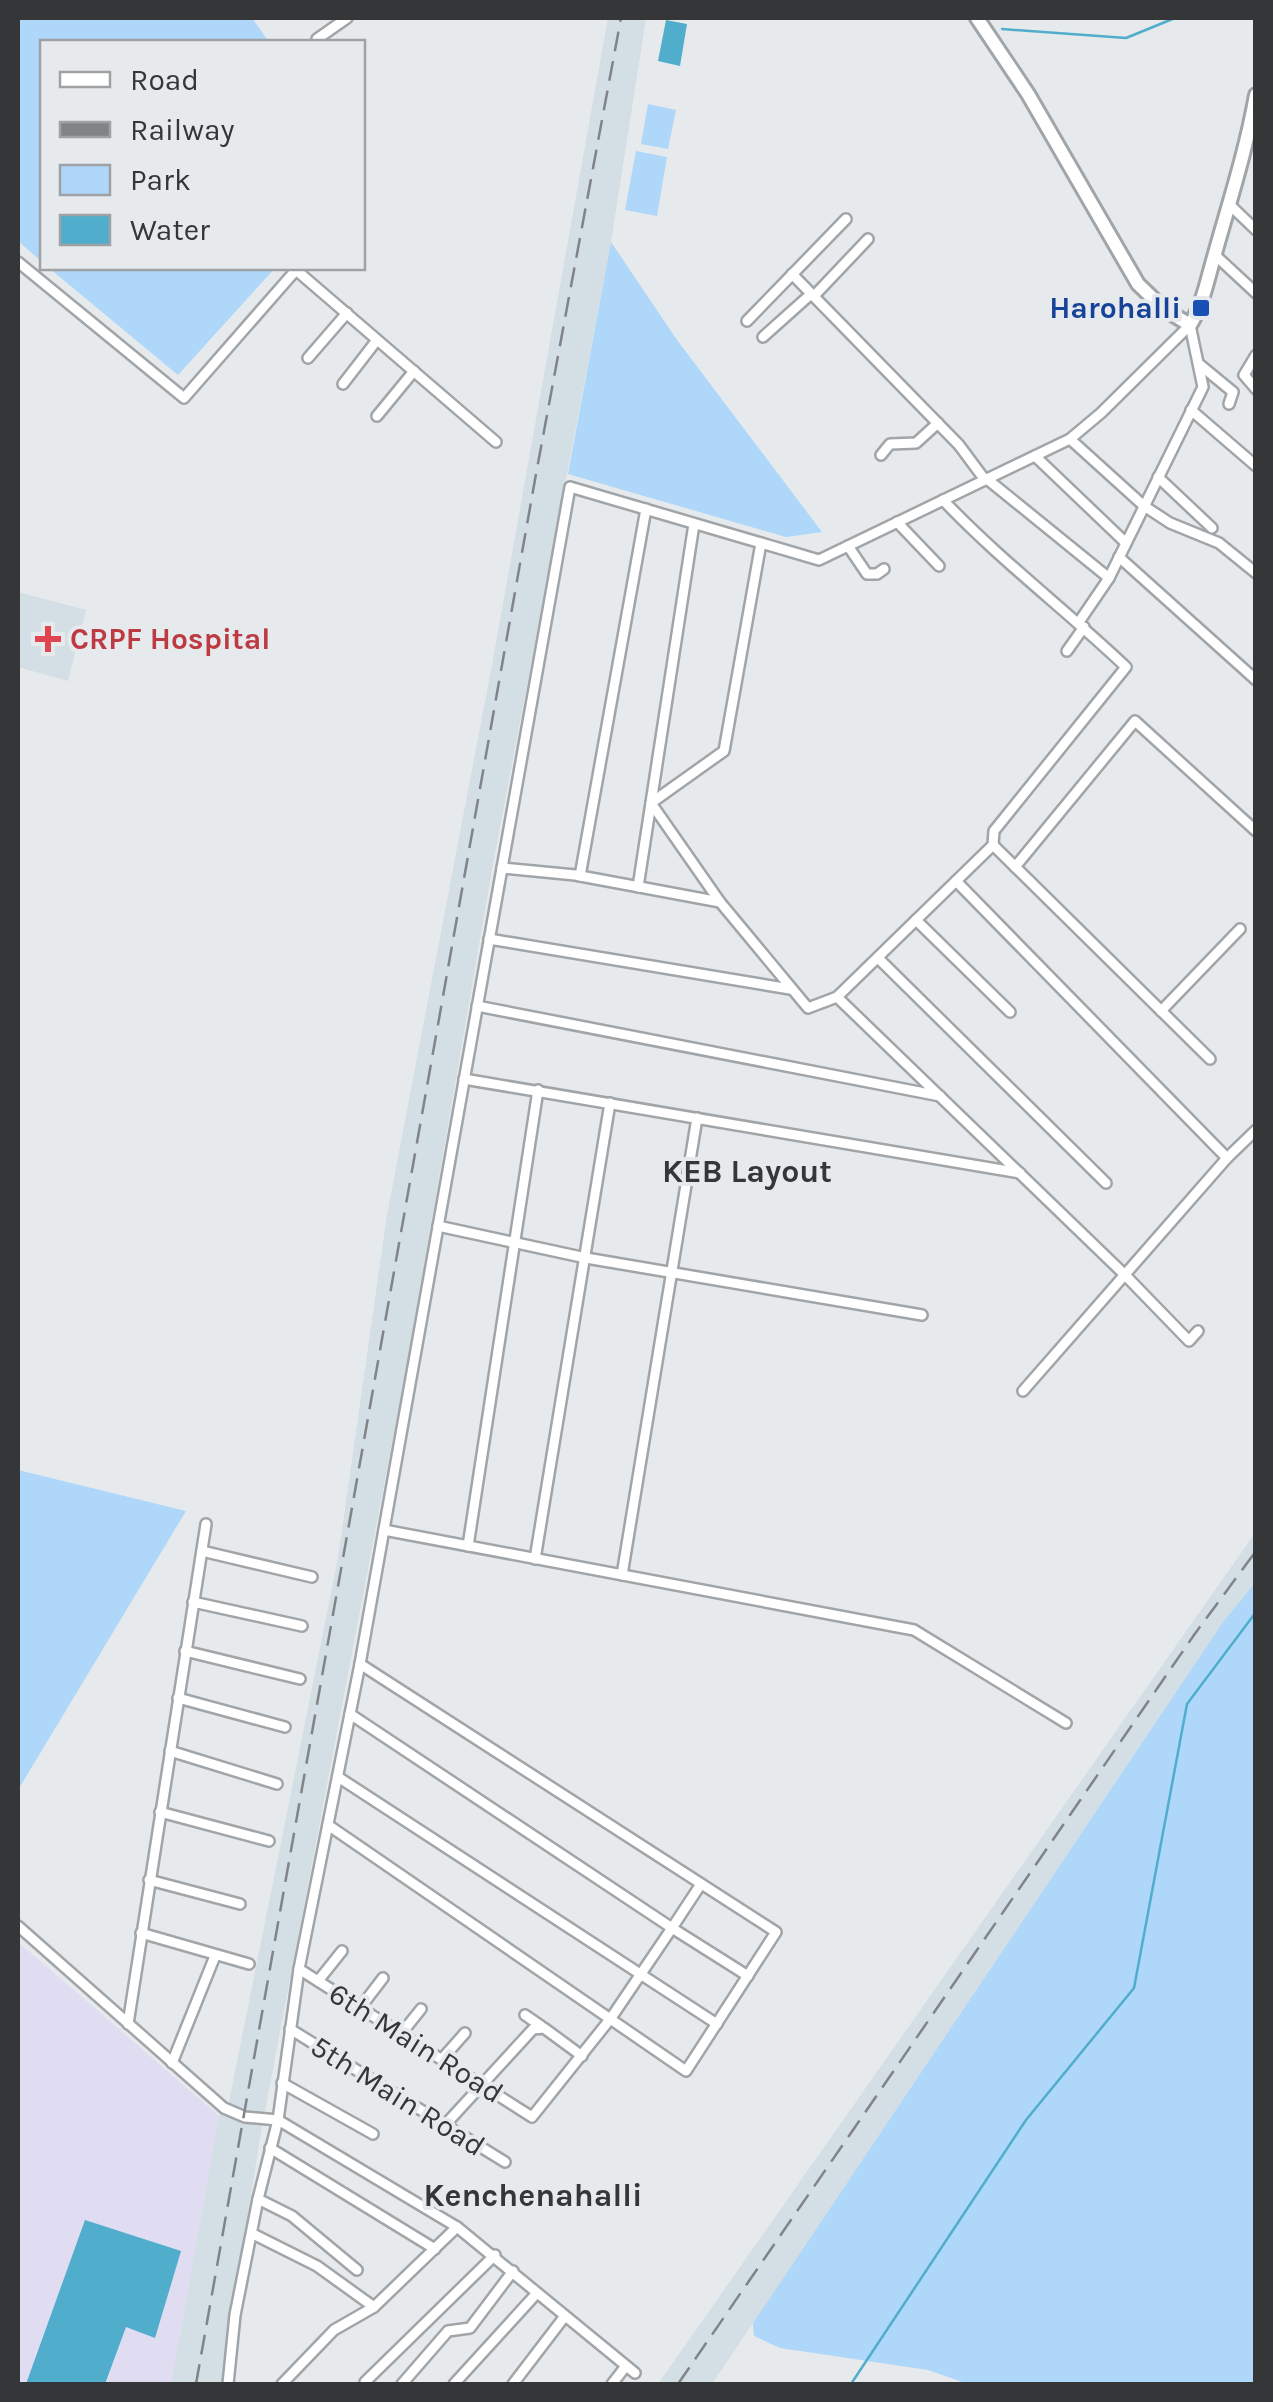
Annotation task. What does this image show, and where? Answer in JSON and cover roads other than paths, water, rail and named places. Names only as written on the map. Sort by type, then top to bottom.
[{"type":"street","points":[[317,39],[347,18]]},
{"type":"street","points":[[977,18],[1028,94],[1138,284],[1164,310],[1190,325]]},
{"type":"street","points":[[228,2384],[235,2315],[278,2120],[299,1969],[360,1664],[570,487],[819,560],[1070,439],[1190,325],[1200,308],[1252,146],[1256,95]]},
{"type":"street","points":[[1231,206],[1256,230]]},
{"type":"street","points":[[746,321],[846,219]]},
{"type":"street","points":[[764,338],[868,238]]},
{"type":"street","points":[[1215,254],[1256,293]]},
{"type":"street","points":[[18,262],[184,398],[296,270],[496,442]]},
{"type":"street","points":[[793,275],[938,423],[986,479],[1109,578]]},
{"type":"street","points":[[308,358],[347,314]]},
{"type":"street","points":[[1067,651],[1109,578],[1203,386],[1190,325]]},
{"type":"street","points":[[343,384],[377,340]]},
{"type":"street","points":[[1256,355],[1244,375],[1256,390]]},
{"type":"street","points":[[1196,362],[1233,392],[1229,404]]},
{"type":"street","points":[[377,416],[414,371]]},
{"type":"street","points":[[1191,410],[1256,466]]},
{"type":"street","points":[[881,455],[890,444],[916,443],[938,423]]},
{"type":"street","points":[[1070,439],[1144,506],[1170,523],[1219,543],[1256,573]]},
{"type":"street","points":[[1035,456],[1126,543]]},
{"type":"street","points":[[1158,478],[1212,528]]},
{"type":"street","points":[[651,804],[720,902],[808,1008],[838,997],[993,846],[994,832],[1126,667],[981,540],[943,500]]},
{"type":"street","points":[[580,876],[646,509]]},
{"type":"street","points":[[897,522],[939,566]]},
{"type":"street","points":[[638,886],[694,524]]},
{"type":"street","points":[[651,804],[724,751],[761,543]]},
{"type":"street","points":[[848,546],[867,574],[884,569]]},
{"type":"street","points":[[1119,557],[1256,680]]},
{"type":"street","points":[[1015,867],[1135,722],[1256,831]]},
{"type":"street","points":[[993,846],[1210,1058]]},
{"type":"street","points":[[502,868],[580,876],[720,902]]},
{"type":"street","points":[[956,881],[1226,1158]]},
{"type":"street","points":[[916,920],[1010,1012]]},
{"type":"street","points":[[1161,1011],[1240,929]]},
{"type":"street","points":[[489,939],[790,990]]},
{"type":"street","points":[[878,958],[1106,1183]]},
{"type":"street","points":[[838,997],[1126,1275],[1189,1341],[1198,1331]]},
{"type":"street","points":[[477,1006],[940,1096]]},
{"type":"street","points":[[464,1078],[1020,1174]]},
{"type":"street","points":[[468,1546],[538,1090]]},
{"type":"street","points":[[534,1559],[610,1102]]},
{"type":"street","points":[[622,1575],[697,1118]]},
{"type":"street","points":[[1023,1391],[1226,1158],[1256,1130]]},
{"type":"street","points":[[438,1226],[586,1258],[922,1315]]},
{"type":"street","points":[[128,2024],[206,1524]]},
{"type":"street","points":[[384,1530],[914,1630],[1066,1722]]},
{"type":"street","points":[[202,1550],[312,1577]]},
{"type":"street","points":[[194,1602],[302,1626]]},
{"type":"street","points":[[186,1652],[300,1679]]},
{"type":"street","points":[[328,1825],[686,2071],[776,1932],[360,1664]]},
{"type":"street","points":[[178,1698],[286,1727]]},
{"type":"street","points":[[350,1714],[748,1976]]},
{"type":"street","points":[[170,1751],[277,1784]]},
{"type":"street","points":[[338,1777],[716,2024]]},
{"type":"street","points":[[160,1812],[268,1841]]},
{"type":"street","points":[[148,1880],[240,1904]]},
{"type":"street","points":[[525,2015],[582,2056],[701,1884]]},
{"type":"street","points":[[18,1926],[224,2108],[256,2119],[278,2120],[458,2227],[630,2369],[612,2384]]},
{"type":"street","points":[[141,1932],[250,1964]]},
{"type":"street","points":[[318,1981],[342,1951]]},
{"type":"street","points":[[172,2063],[215,1956]]},
{"type":"street","name":"6th Main Road","points":[[299,1969],[532,2116],[582,2056]]},
{"type":"street","points":[[360,2008],[383,1978]]},
{"type":"street","points":[[401,2034],[421,2009]]},
{"type":"street","points":[[445,2125],[534,2029],[544,2028]]},
{"type":"street","name":"5th Main Road","points":[[290,2030],[505,2162]]},
{"type":"street","points":[[442,2060],[464,2033]]},
{"type":"street","points":[[282,2083],[373,2134]]},
{"type":"street","points":[[270,2148],[435,2249]]},
{"type":"street","points":[[258,2200],[292,2216],[357,2270]]},
{"type":"street","points":[[282,2384],[334,2330],[374,2307],[458,2227]]},
{"type":"street","points":[[253,2234],[317,2266],[374,2307]]},
{"type":"street","points":[[366,2382],[494,2255]]},
{"type":"street","points":[[402,2384],[448,2331],[470,2328],[512,2271]]},
{"type":"street","points":[[454,2384],[537,2293]]},
{"type":"street","points":[[514,2384],[565,2316]]},
{"type":"water","points":[[666,20],[687,24],[680,66],[658,61]]},
{"type":"water","points":[[85,2220],[181,2251],[155,2338],[126,2327],[105,2384],[26,2384]]},
{"type":"waterway","points":[[1002,29],[1126,38],[1175,18]]},
{"type":"waterway","points":[[851,2384],[1026,2120],[1134,1988],[1187,1704],[1256,1612]]},
{"type":"railway","points":[[196,2384],[536,474],[621,18]]},
{"type":"railway","points":[[678,2384],[1194,1635],[1256,1551]]},
{"type":"place","name":"Harohalli","points":[[1201,308]]},
{"type":"place","name":"CRPF Hospital","points":[[48,639]]},
{"type":"district","name":"KEB Layout","points":[[747,1171]]},
{"type":"district","name":"Kenchenahalli","points":[[533,2195]]}]
